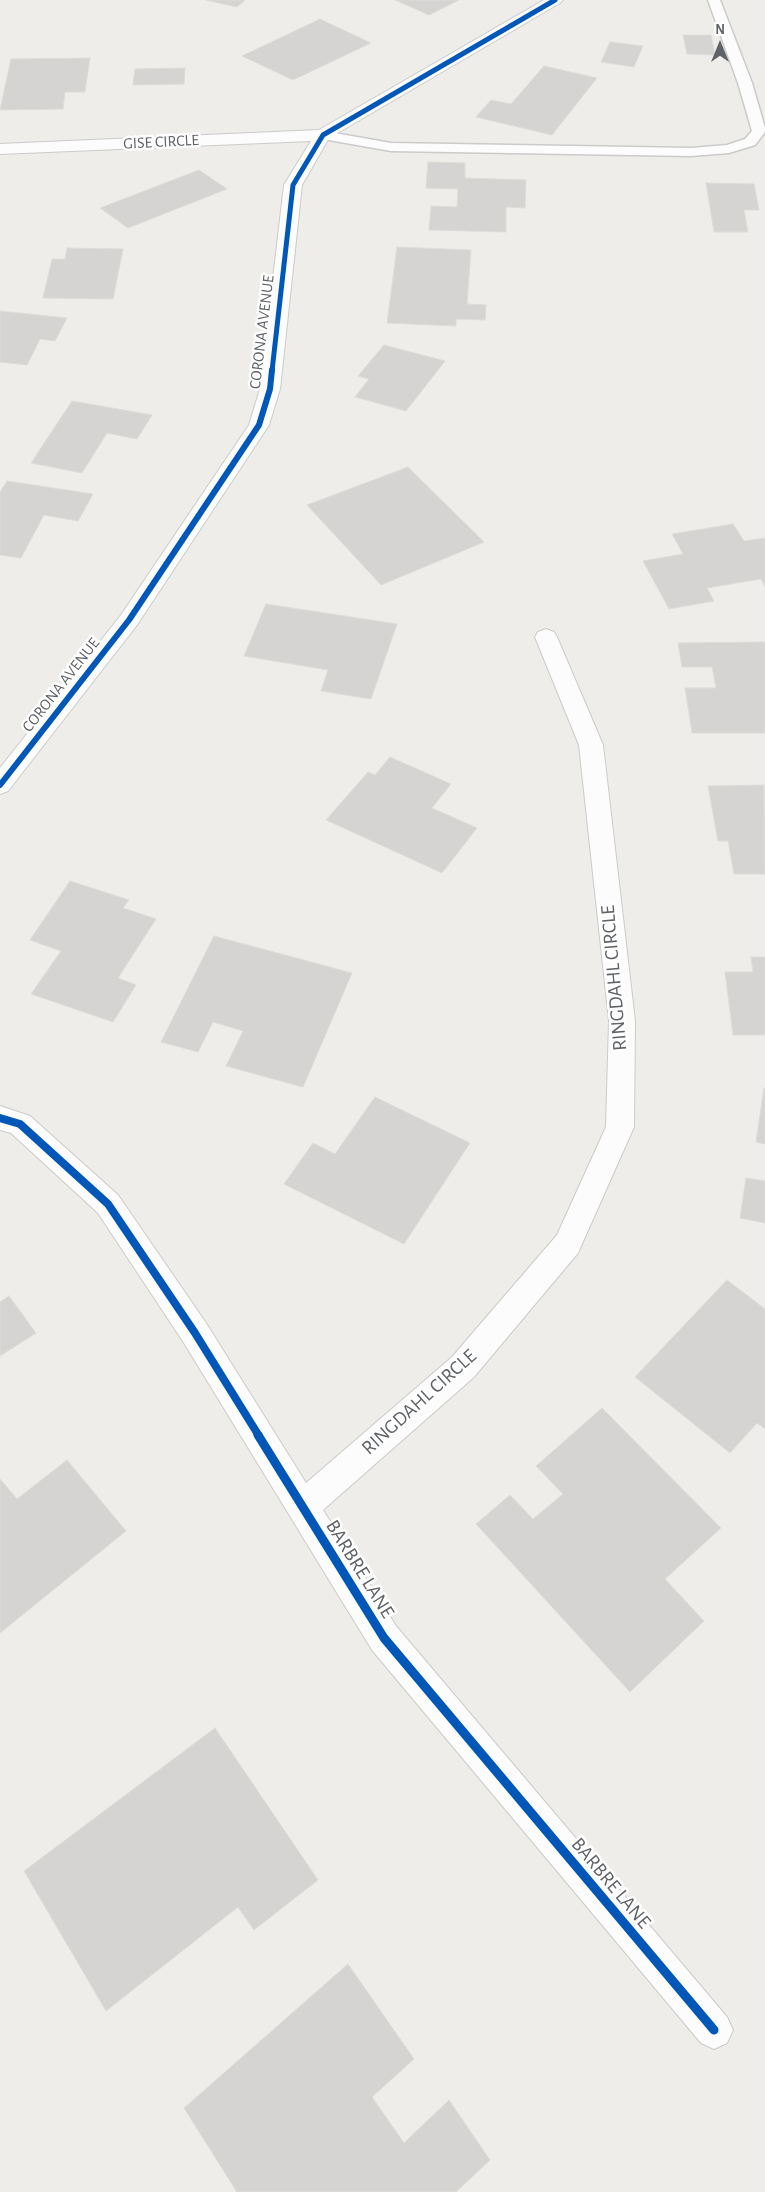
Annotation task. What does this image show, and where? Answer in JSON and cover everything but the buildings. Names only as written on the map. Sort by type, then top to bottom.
[{"type":"street","name":"CORONA AVENUE","points":[[0,785],[129,620],[259,425],[270,388],[293,185],[322,135],[555,0]]},
{"type":"street","name":"GISE CIRCLE","points":[[0,149],[322,135]]},
{"type":"street","name":"RINGDAHL CIRCLE","points":[[302,1507],[463,1367],[568,1244],[620,1128],[622,1021],[590,745],[546,636]]},
{"type":"street","name":"BARBRE LANE","points":[[0,1118],[20,1124],[108,1204],[195,1333],[384,1638],[714,2030]]},
{"type":"lane","points":[[322,135],[391,146],[691,152],[729,149],[750,142],[758,131],[745,83],[714,0]]},
{"type":"cycle path","points":[[0,785],[129,620],[259,425],[270,389],[293,185],[323,135],[555,0]]},
{"type":"cycle path","points":[[0,1118],[20,1124],[108,1204],[195,1333],[384,1638],[714,2030]]}]
